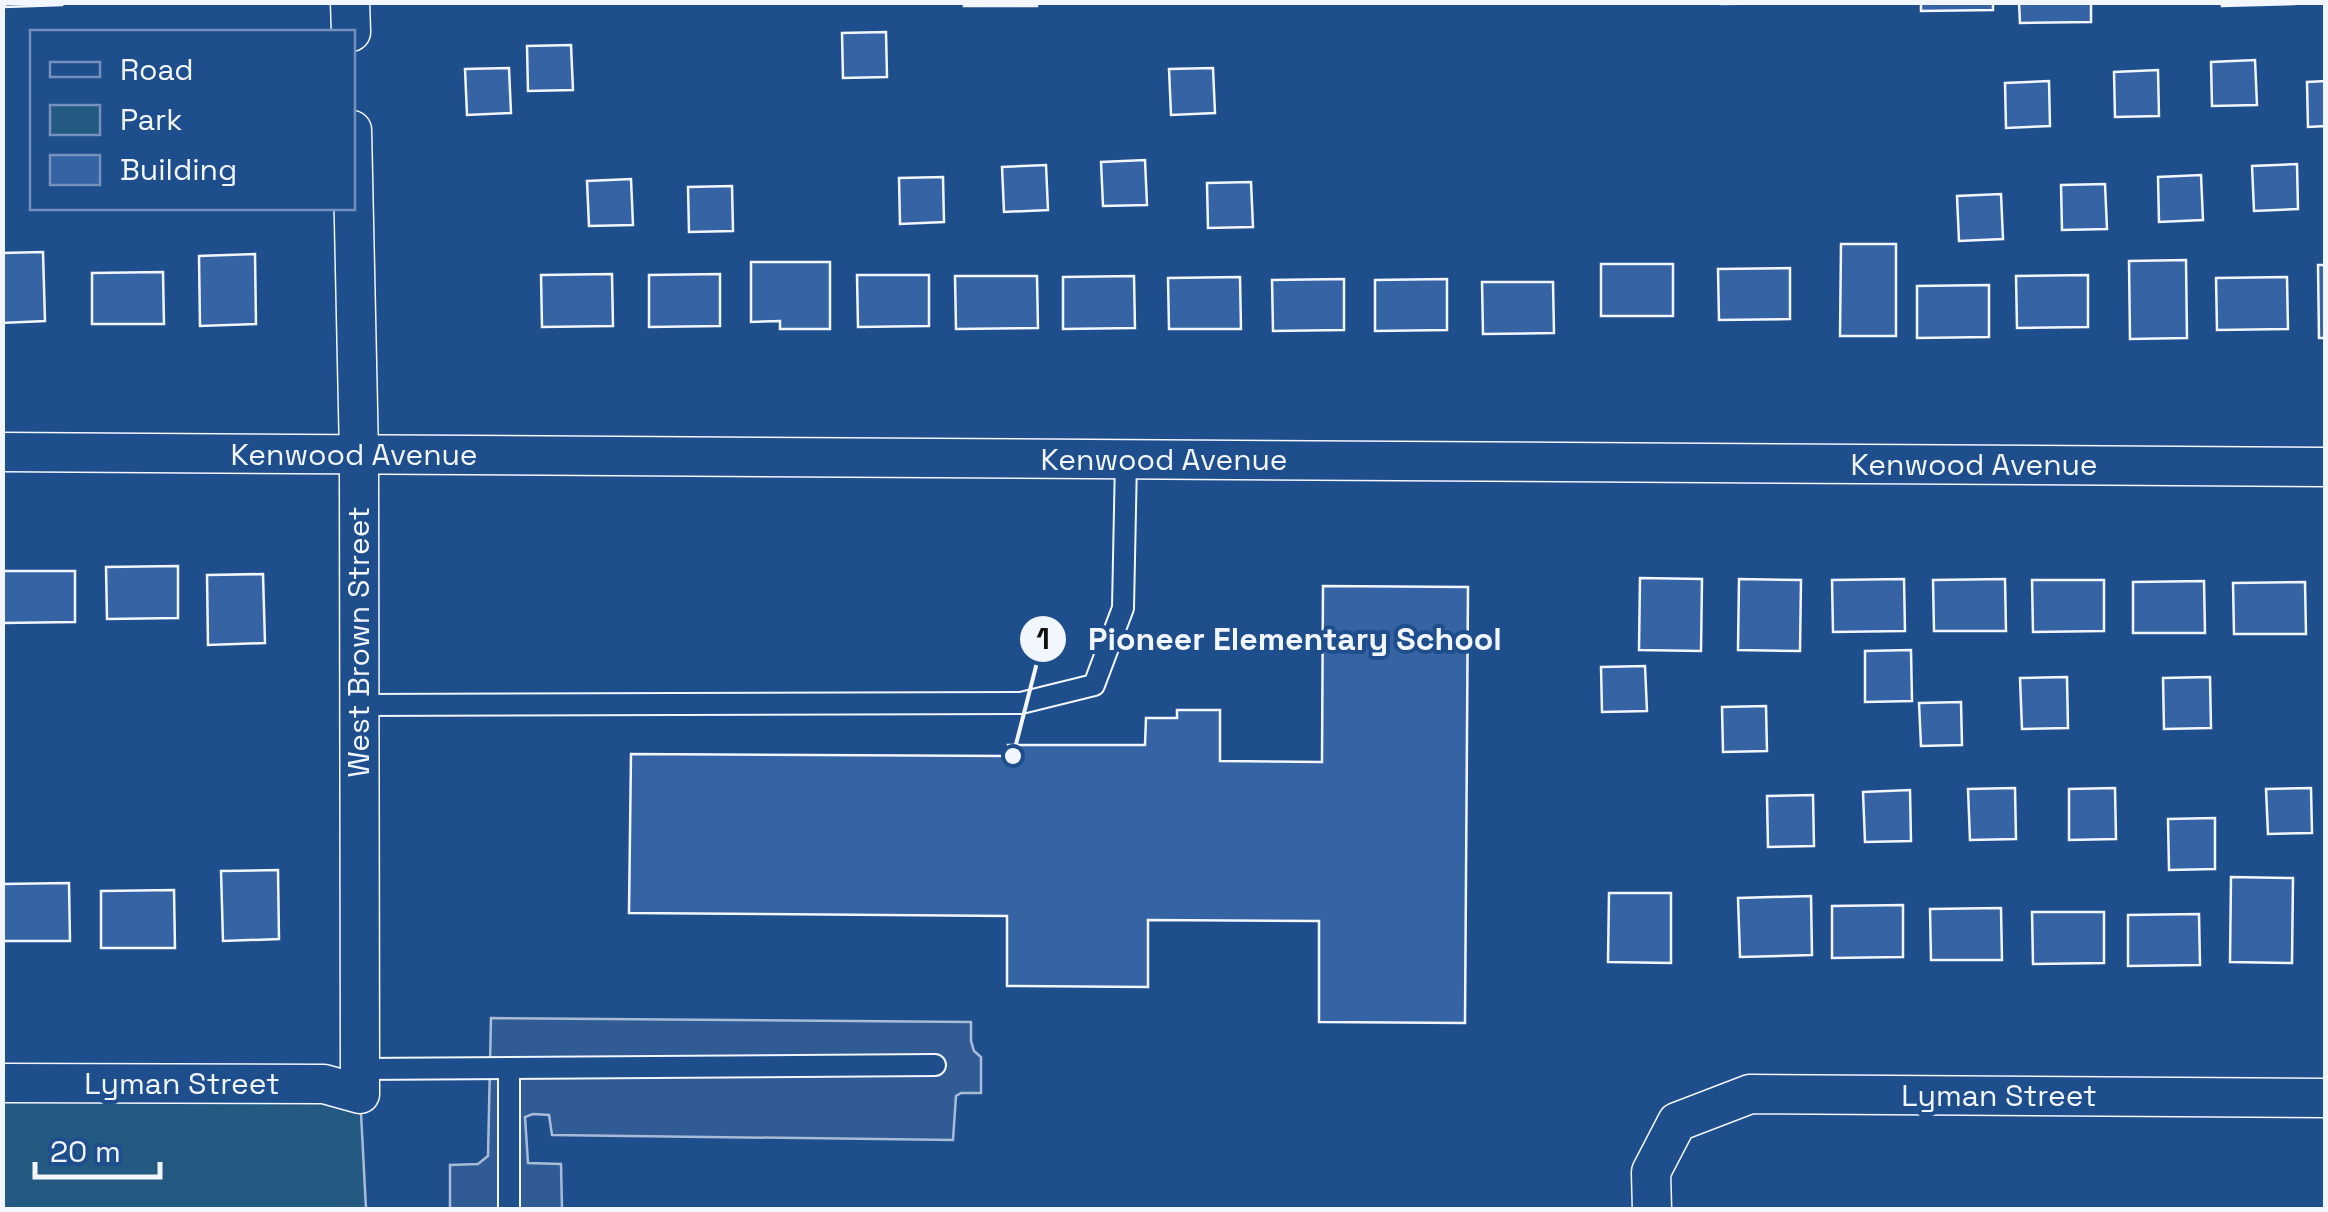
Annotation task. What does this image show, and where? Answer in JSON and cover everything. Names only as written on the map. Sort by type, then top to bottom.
[{"type":"street","points":[[350,2],[351,30]]},
{"type":"street","name":"West Brown Street","points":[[354,210],[359,454],[359,1081]]},
{"type":"street","name":"Kenwood Avenue","points":[[2,452],[2326,467]]},
{"type":"street","name":"Lyman Street","points":[[2,1083],[359,1081]]},
{"type":"street","name":"Lyman Street","points":[[1652,1210],[1651,1172],[1678,1122],[1750,1094],[2326,1098]]},
{"type":"lane","points":[[359,704],[1021,703],[1094,684],[1123,608],[1126,460]]},
{"type":"lane","points":[[359,1081],[509,1068],[935,1065]]},
{"type":"lane","points":[[509,1068],[509,1210]]},
{"type":"green space","points":[[3,1083],[360,1094],[366,1209],[3,1210]]},
{"type":"shaded area","points":[[491,1018],[971,1022],[971,1041],[981,1057],[981,1093],[956,1096],[953,1140],[552,1135],[549,1115],[533,1114],[525,1117],[528,1163],[561,1164],[562,1209],[450,1209],[450,1165],[478,1164],[488,1156]]},
{"type":"building","points":[[5,2],[62,2],[62,5],[5,7]]},
{"type":"building","points":[[964,2],[1037,2],[1037,6],[964,6]]},
{"type":"building","points":[[1792,2],[1792,3],[1721,4]]},
{"type":"building","points":[[1921,2],[1993,2],[1993,10],[1921,11]]},
{"type":"building","points":[[2019,2],[2091,2],[2091,22],[2020,23]]},
{"type":"building","points":[[2222,2],[2294,2],[2294,4],[2222,6]]},
{"type":"building","points":[[886,32],[887,77],[843,78],[842,33]]},
{"type":"building","points":[[571,45],[573,90],[528,91],[527,46]]},
{"type":"building","points":[[2255,60],[2257,105],[2212,106],[2211,62]]},
{"type":"building","points":[[509,68],[511,113],[467,115],[465,69]]},
{"type":"building","points":[[1213,68],[1215,113],[1171,115],[1169,69]]},
{"type":"building","points":[[2158,70],[2159,116],[2115,117],[2114,72]]},
{"type":"building","points":[[2049,81],[2050,126],[2006,128],[2005,83]]},
{"type":"building","points":[[2326,81],[2326,126],[2308,127],[2307,82]]},
{"type":"building","points":[[1145,160],[1147,205],[1103,206],[1101,162]]},
{"type":"building","points":[[2297,164],[2298,209],[2254,211],[2252,166]]},
{"type":"building","points":[[1046,165],[1048,210],[1004,212],[1002,167]]},
{"type":"building","points":[[2201,175],[2203,220],[2159,222],[2158,177]]},
{"type":"building","points":[[943,177],[944,222],[900,224],[899,178]]},
{"type":"building","points":[[631,179],[633,225],[589,226],[587,181]]},
{"type":"building","points":[[1251,182],[1253,227],[1208,228],[1207,183]]},
{"type":"building","points":[[2105,184],[2107,229],[2062,230],[2061,185]]},
{"type":"building","points":[[732,186],[733,231],[689,232],[688,187]]},
{"type":"building","points":[[2001,194],[2003,239],[1959,241],[1957,196]]},
{"type":"building","points":[[1841,244],[1896,244],[1896,336],[1840,336]]},
{"type":"building","points":[[43,252],[45,321],[2,323],[2,253]]},
{"type":"building","points":[[255,254],[256,324],[200,326],[199,256]]},
{"type":"building","points":[[2186,260],[2187,338],[2130,339],[2129,261]]},
{"type":"building","points":[[751,262],[830,262],[830,329],[780,329],[780,321],[751,322]]},
{"type":"building","points":[[1601,264],[1673,264],[1673,316],[1601,316]]},
{"type":"building","points":[[2318,265],[2326,265],[2326,338],[2319,338]]},
{"type":"building","points":[[1790,268],[1790,319],[1719,320],[1718,269]]},
{"type":"building","points":[[163,272],[164,324],[92,324],[92,273]]},
{"type":"building","points":[[612,274],[613,326],[542,327],[541,275]]},
{"type":"building","points":[[720,274],[720,326],[649,327],[649,275]]},
{"type":"building","points":[[857,275],[929,275],[929,326],[858,327]]},
{"type":"building","points":[[2088,275],[2088,327],[2017,328],[2016,276]]},
{"type":"building","points":[[955,276],[1037,276],[1038,328],[956,329]]},
{"type":"building","points":[[1134,276],[1135,328],[1063,329],[1063,277]]},
{"type":"building","points":[[1240,277],[1241,329],[1169,329],[1168,278]]},
{"type":"building","points":[[2287,277],[2288,329],[2217,330],[2216,278]]},
{"type":"building","points":[[1344,279],[1344,330],[1273,331],[1272,280]]},
{"type":"building","points":[[1447,279],[1447,330],[1375,331],[1375,280]]},
{"type":"building","points":[[1482,282],[1553,282],[1554,333],[1483,334]]},
{"type":"building","points":[[1989,285],[1989,337],[1917,338],[1917,286]]},
{"type":"building","points":[[178,566],[178,618],[107,619],[106,567]]},
{"type":"building","points":[[3,571],[75,571],[75,622],[3,623]]},
{"type":"building","points":[[263,574],[265,643],[208,645],[207,575]]},
{"type":"building","points":[[1640,578],[1702,579],[1701,651],[1639,650]]},
{"type":"building","points":[[1739,579],[1801,580],[1800,651],[1738,650]]},
{"type":"building","points":[[1904,579],[1905,631],[1833,632],[1832,580]]},
{"type":"building","points":[[2005,579],[2006,631],[1934,631],[1933,580]]},
{"type":"building","points":[[2032,580],[2104,580],[2104,631],[2033,632]]},
{"type":"building","points":[[2204,581],[2205,633],[2133,633],[2133,582]]},
{"type":"building","points":[[2305,582],[2306,634],[2234,634],[2233,583]]},
{"type":"building","points":[[1323,586],[1468,587],[1465,1023],[1319,1022],[1319,921],[1148,920],[1148,987],[1007,986],[1007,916],[629,913],[631,754],[1008,756],[1008,745],[1145,745],[1146,718],[1177,718],[1177,710],[1220,710],[1220,761],[1322,762]]},
{"type":"building","points":[[1911,650],[1912,701],[1865,702],[1865,651]]},
{"type":"building","points":[[1645,666],[1647,711],[1602,712],[1601,667]]},
{"type":"building","points":[[2067,677],[2068,728],[2022,729],[2020,678]]},
{"type":"building","points":[[2210,677],[2211,728],[2164,729],[2163,678]]},
{"type":"building","points":[[1961,702],[1962,745],[1921,746],[1919,703]]},
{"type":"building","points":[[1766,706],[1767,751],[1723,752],[1722,707]]},
{"type":"building","points":[[2015,788],[2016,839],[1970,840],[1968,789]]},
{"type":"building","points":[[2115,788],[2116,839],[2069,840],[2069,789]]},
{"type":"building","points":[[2311,788],[2312,833],[2268,834],[2266,789]]},
{"type":"building","points":[[1910,790],[1911,841],[1865,842],[1863,792]]},
{"type":"building","points":[[1813,795],[1814,846],[1768,847],[1767,796]]},
{"type":"building","points":[[2215,818],[2215,869],[2169,870],[2168,819]]},
{"type":"building","points":[[278,870],[279,939],[223,941],[221,871]]},
{"type":"building","points":[[2231,877],[2293,878],[2292,963],[2230,962]]},
{"type":"building","points":[[69,883],[70,941],[2,941],[2,884]]},
{"type":"building","points":[[174,890],[175,948],[101,948],[101,891]]},
{"type":"building","points":[[1609,893],[1671,893],[1671,963],[1608,962]]},
{"type":"building","points":[[1811,896],[1812,955],[1740,957],[1738,898]]},
{"type":"building","points":[[1903,905],[1903,957],[1832,958],[1832,906]]},
{"type":"building","points":[[2001,908],[2002,960],[1931,960],[1930,909]]},
{"type":"building","points":[[2032,912],[2104,912],[2104,963],[2033,964]]},
{"type":"building","points":[[2199,914],[2200,965],[2128,966],[2128,915]]},
{"type":"place","name":"Pioneer Elementary School","points":[[1013,756]]}]
